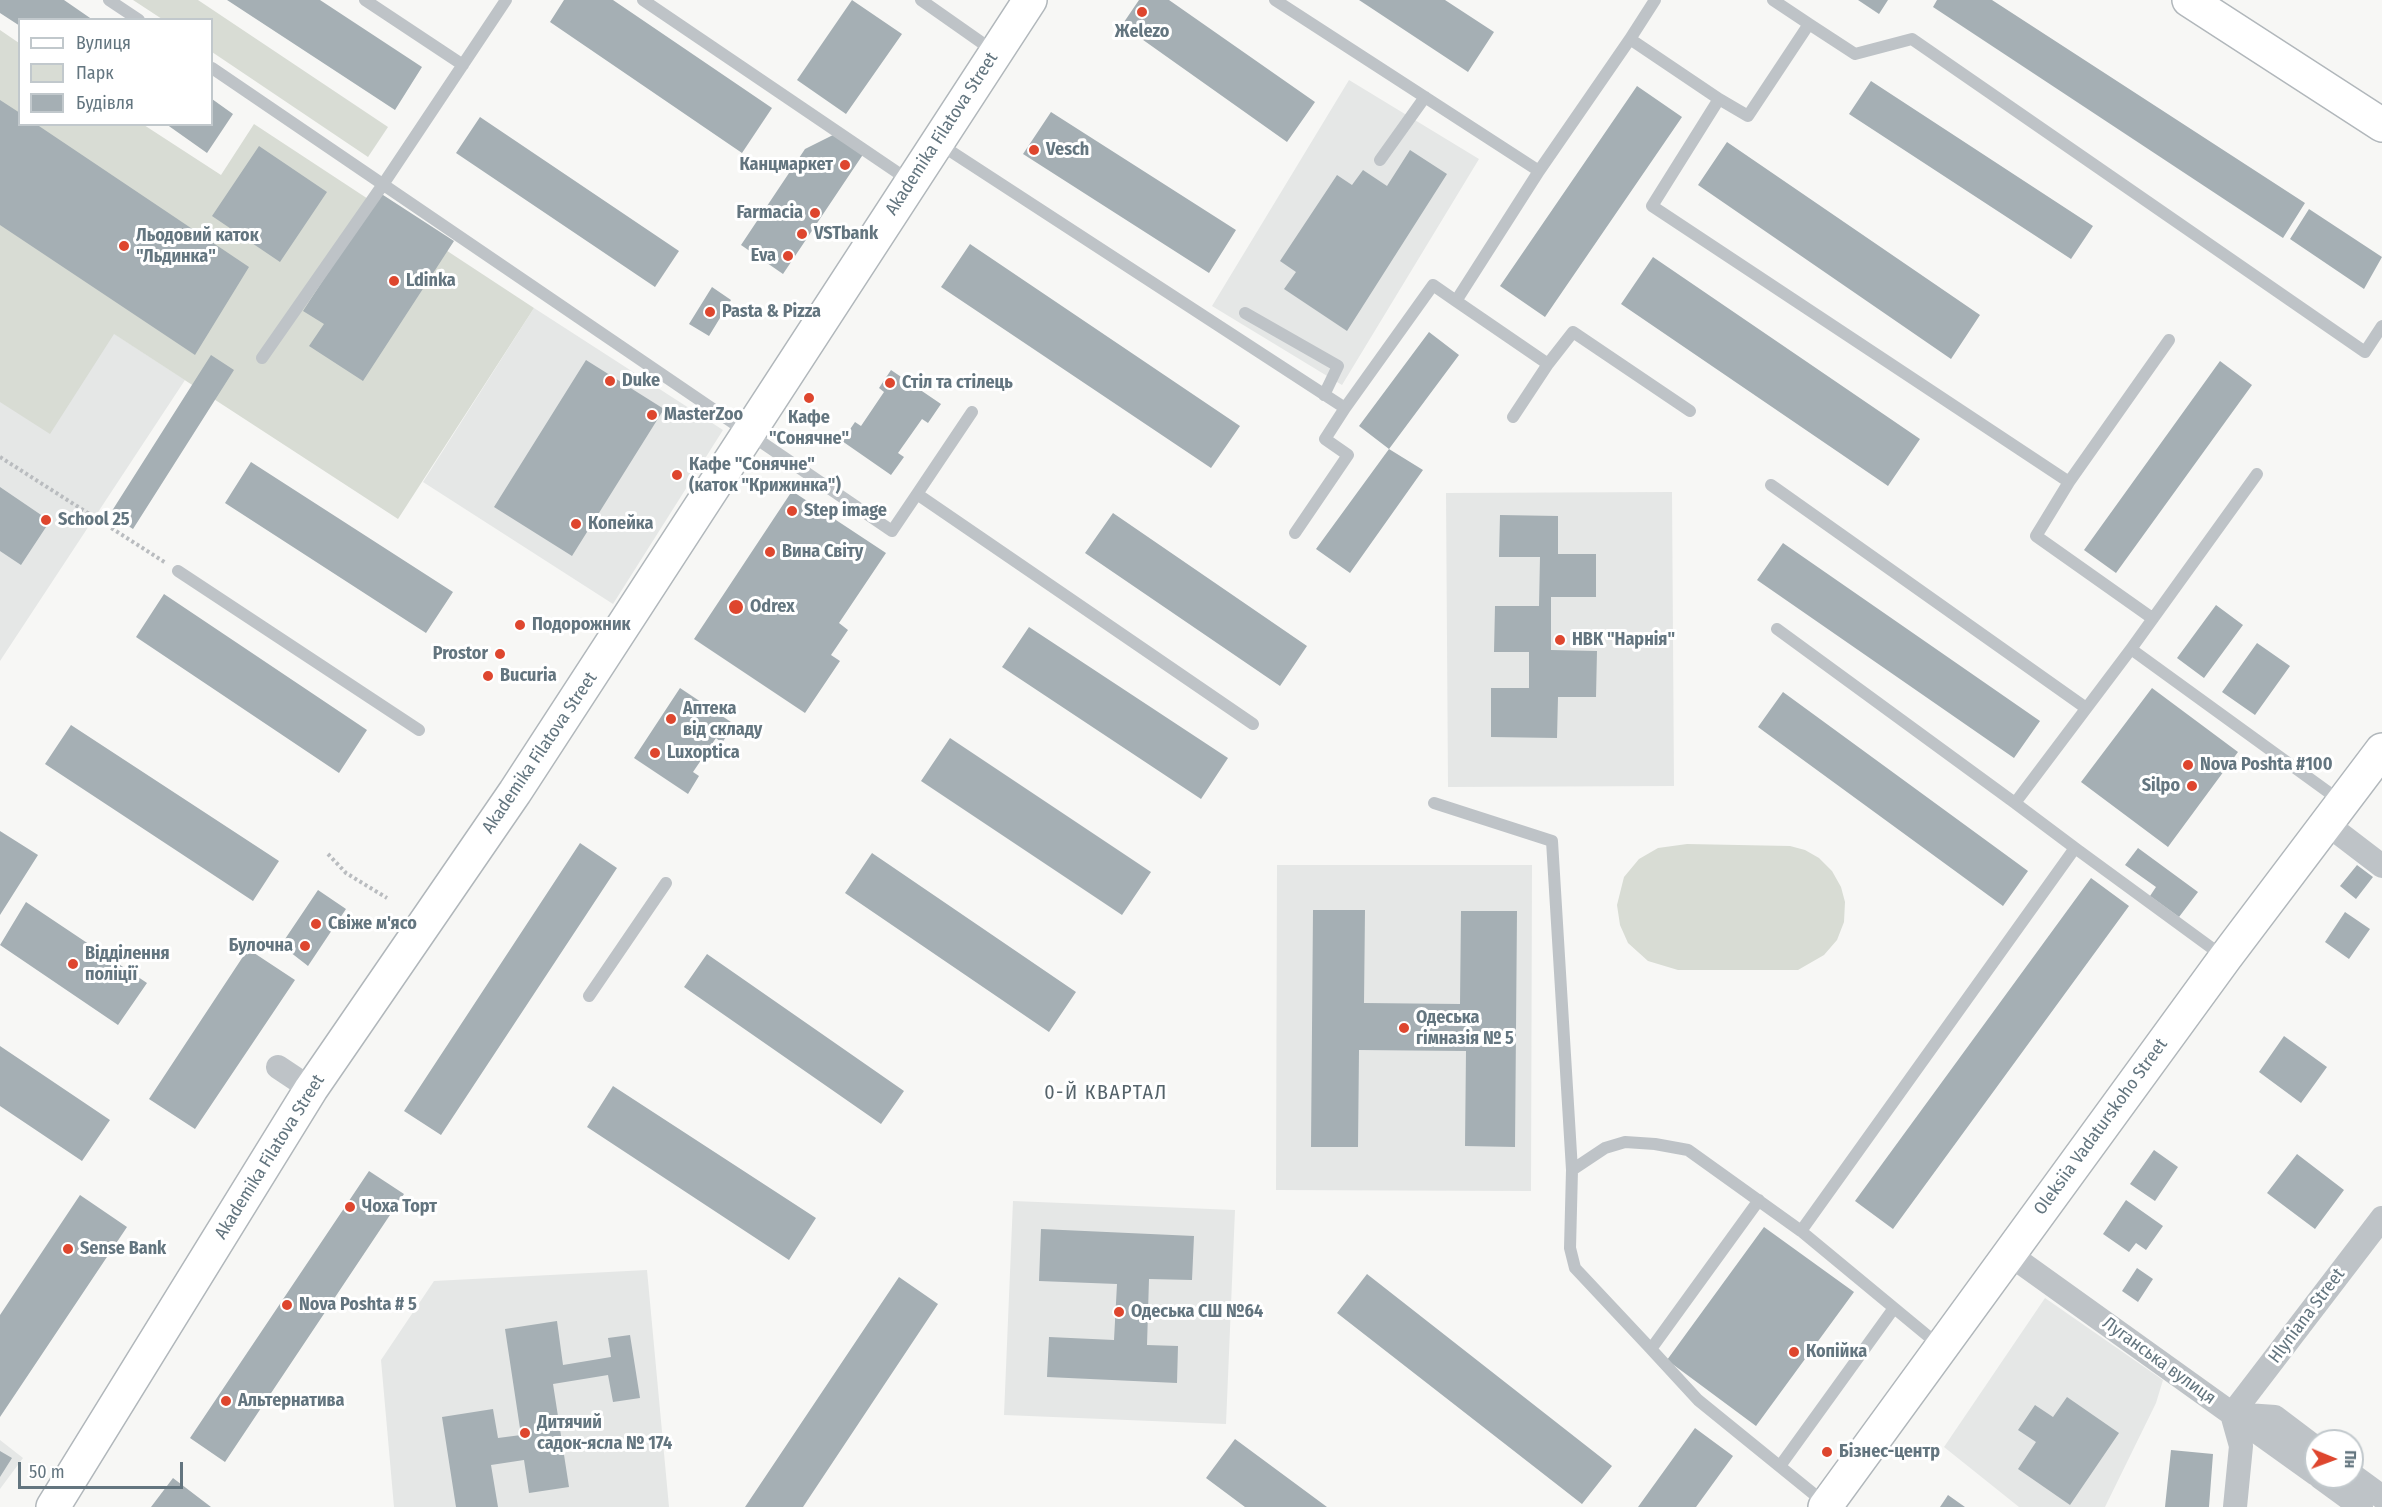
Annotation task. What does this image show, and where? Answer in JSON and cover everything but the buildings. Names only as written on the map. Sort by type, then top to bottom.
[{"type":"main road","name":"Akademika Filatova Street","points":[[53,1507],[310,1089],[515,792],[1030,0]]},
{"type":"main road","points":[[2189,0],[2382,125]]},
{"type":"main road","name":"Oleksiia Vadaturskoho Street","points":[[1826,1506],[2225,958],[2382,750]]},
{"type":"street","points":[[2335,813],[2382,866]]},
{"type":"street","points":[[278,1067],[310,1089]]},
{"type":"street","name":"Hlyniana Street","points":[[2232,1414],[2382,1218]]},
{"type":"street","name":"Луганська вулиця","points":[[2009,1254],[2232,1414],[2275,1418],[2304,1439]]},
{"type":"street","points":[[2232,1414],[2304,1466]]},
{"type":"street","points":[[2232,1414],[2241,1446],[2235,1507]]},
{"type":"street","points":[[2364,1484],[2382,1497]]},
{"type":"street","points":[[2336,1489],[2361,1507]]},
{"type":"lane","points":[[110,0],[136,18]]},
{"type":"lane","points":[[364,0],[463,65]]},
{"type":"lane","points":[[262,358],[384,183],[506,0]]},
{"type":"lane","points":[[643,0],[912,181]]},
{"type":"lane","points":[[921,0],[996,52]]},
{"type":"lane","points":[[1275,0],[1539,171]]},
{"type":"lane","points":[[1456,301],[1539,171],[1655,0]]},
{"type":"lane","points":[[1773,0],[1855,54],[1912,39],[2365,351],[2382,327]]},
{"type":"lane","points":[[1630,39],[1748,117],[1809,24]]},
{"type":"lane","points":[[213,69],[892,531],[972,412]]},
{"type":"lane","points":[[1380,160],[1425,97]]},
{"type":"lane","points":[[1719,99],[1652,206],[2069,482]]},
{"type":"lane","points":[[938,143],[1344,408]]},
{"type":"lane","points":[[1295,533],[1348,455],[1324,439],[1433,285],[1548,364]]},
{"type":"lane","points":[[1245,313],[1338,366],[1324,395]]},
{"type":"lane","points":[[1513,417],[1548,364],[1573,332],[1690,411]]},
{"type":"lane","points":[[2152,618],[2036,536],[2069,482],[2169,340]]},
{"type":"lane","points":[[2015,803],[2131,649],[2257,474]]},
{"type":"lane","points":[[1771,485],[2086,708]]},
{"type":"lane","points":[[917,494],[1253,724]]},
{"type":"lane","points":[[178,571],[420,730]]},
{"type":"lane","points":[[1777,629],[2225,958]]},
{"type":"lane","points":[[2131,649],[2335,813]]},
{"type":"lane","points":[[1434,803],[1552,842],[1572,1170],[1570,1248],[1575,1268],[1698,1400],[1826,1506]]},
{"type":"lane","points":[[1801,1231],[2075,848]]},
{"type":"lane","points":[[589,996],[666,883]]},
{"type":"lane","points":[[1572,1170],[1605,1148],[1625,1142],[1688,1150],[1801,1231],[1941,1347]]},
{"type":"lane","points":[[1651,1349],[1759,1200]]},
{"type":"lane","points":[[1780,1466],[1894,1308]]},
{"type":"path","points":[[0,457],[178,571]]},
{"type":"path","points":[[328,854],[346,873],[387,898]]},
{"type":"shaded area","points":[[1349,80],[1479,159],[1342,385],[1212,306]]},
{"type":"shaded area","name":"School 25","points":[[0,259],[185,380],[0,661]]},
{"type":"shaded area","points":[[534,308],[723,430],[613,604],[423,482]]},
{"type":"shaded area","name":"НВК \"Нарнія\"","points":[[1672,492],[1674,786],[1448,787],[1446,493]]},
{"type":"shaded area","name":"Одеська гімназія № 5","points":[[1277,865],[1532,865],[1531,1191],[1276,1190]]},
{"type":"shaded area","name":"Одеська СШ №64","points":[[1013,1201],[1235,1210],[1226,1424],[1004,1415]]},
{"type":"shaded area","name":"Дитячий садок-ясла № 174","points":[[647,1270],[669,1507],[394,1507],[381,1360],[434,1281]]},
{"type":"shaded area","points":[[2045,1298],[2163,1380],[2156,1403],[2105,1507],[2019,1507],[1944,1447]]},
{"type":"shaded area","points":[[0,1440],[23,1458],[0,1489]]},
{"type":"green space","points":[[133,0],[198,0],[388,127],[368,157],[213,53],[213,18],[160,18]]},
{"type":"green space","points":[[0,30],[18,42],[18,126],[146,126],[221,175],[254,124],[534,308],[398,519],[114,334],[50,434],[0,402]]},
{"type":"green space","points":[[1687,844],[1790,846],[1805,850],[1819,858],[1832,871],[1841,887],[1845,902],[1844,922],[1837,940],[1824,955],[1798,970],[1678,970],[1648,961],[1628,943],[1620,925],[1617,905],[1624,877],[1639,859],[1658,848]]},
{"type":"place","name":"Жelezo","points":[[1142,12]]},
{"type":"place","name":"Vesch","points":[[1034,150]]},
{"type":"place","name":"Канцмаркет","points":[[845,165]]},
{"type":"place","name":"Farmacia","points":[[815,213]]},
{"type":"place","name":"VSTbank","points":[[802,234]]},
{"type":"place","name":"Льодовий каток \"Льдинка\"","points":[[124,246]]},
{"type":"place","name":"Eva","points":[[788,256]]},
{"type":"place","name":"Ldinka","points":[[394,281]]},
{"type":"place","name":"Pasta & Pizza","points":[[710,312]]},
{"type":"place","name":"Duke","points":[[610,381]]},
{"type":"place","name":"Стіл та стілець","points":[[890,383]]},
{"type":"place","name":"Кафе \"Сонячне\"","points":[[809,398]]},
{"type":"place","name":"MasterZoo","points":[[652,415]]},
{"type":"place","name":"Кафе \"Сонячне\" (каток \"Крижинка\")","points":[[677,475]]},
{"type":"place","name":"Step image","points":[[792,511]]},
{"type":"place","name":"School 25","points":[[46,520]]},
{"type":"place","name":"Копейка","points":[[576,524]]},
{"type":"place","name":"Вина Світу","points":[[770,552]]},
{"type":"place","name":"Odrex","points":[[736,607]]},
{"type":"place","name":"Подорожник","points":[[520,625]]},
{"type":"place","name":"НВК \"Нарнія\"","points":[[1560,640]]},
{"type":"place","name":"Prostor","points":[[500,654]]},
{"type":"place","name":"Bucuria","points":[[488,676]]},
{"type":"place","name":"Аптека від складу","points":[[671,719]]},
{"type":"place","name":"Luxoptica","points":[[655,753]]},
{"type":"place","name":"Nova Poshta #100","points":[[2188,765]]},
{"type":"place","name":"Silpo","points":[[2192,786]]},
{"type":"place","name":"Свіже м'ясо","points":[[316,924]]},
{"type":"place","name":"Булочна","points":[[305,946]]},
{"type":"place","name":"Відділення поліції","points":[[73,964]]},
{"type":"place","name":"Одеська гімназія № 5","points":[[1404,1028]]},
{"type":"place","name":"Чоха Торт","points":[[350,1207]]},
{"type":"place","name":"Sense Bank","points":[[68,1249]]},
{"type":"place","name":"Nova Poshta # 5","points":[[287,1305]]},
{"type":"place","name":"Одеська СШ №64","points":[[1119,1312]]},
{"type":"place","name":"Копійка","points":[[1794,1352]]},
{"type":"place","name":"Альтернатива","points":[[226,1401]]},
{"type":"place","name":"Дитячий садок-ясла № 174","points":[[525,1433]]},
{"type":"place","name":"Бізнес-центр","points":[[1827,1452]]},
{"type":"district","name":"0-Й КВАРТАЛ","points":[[1106,1093]]}]
